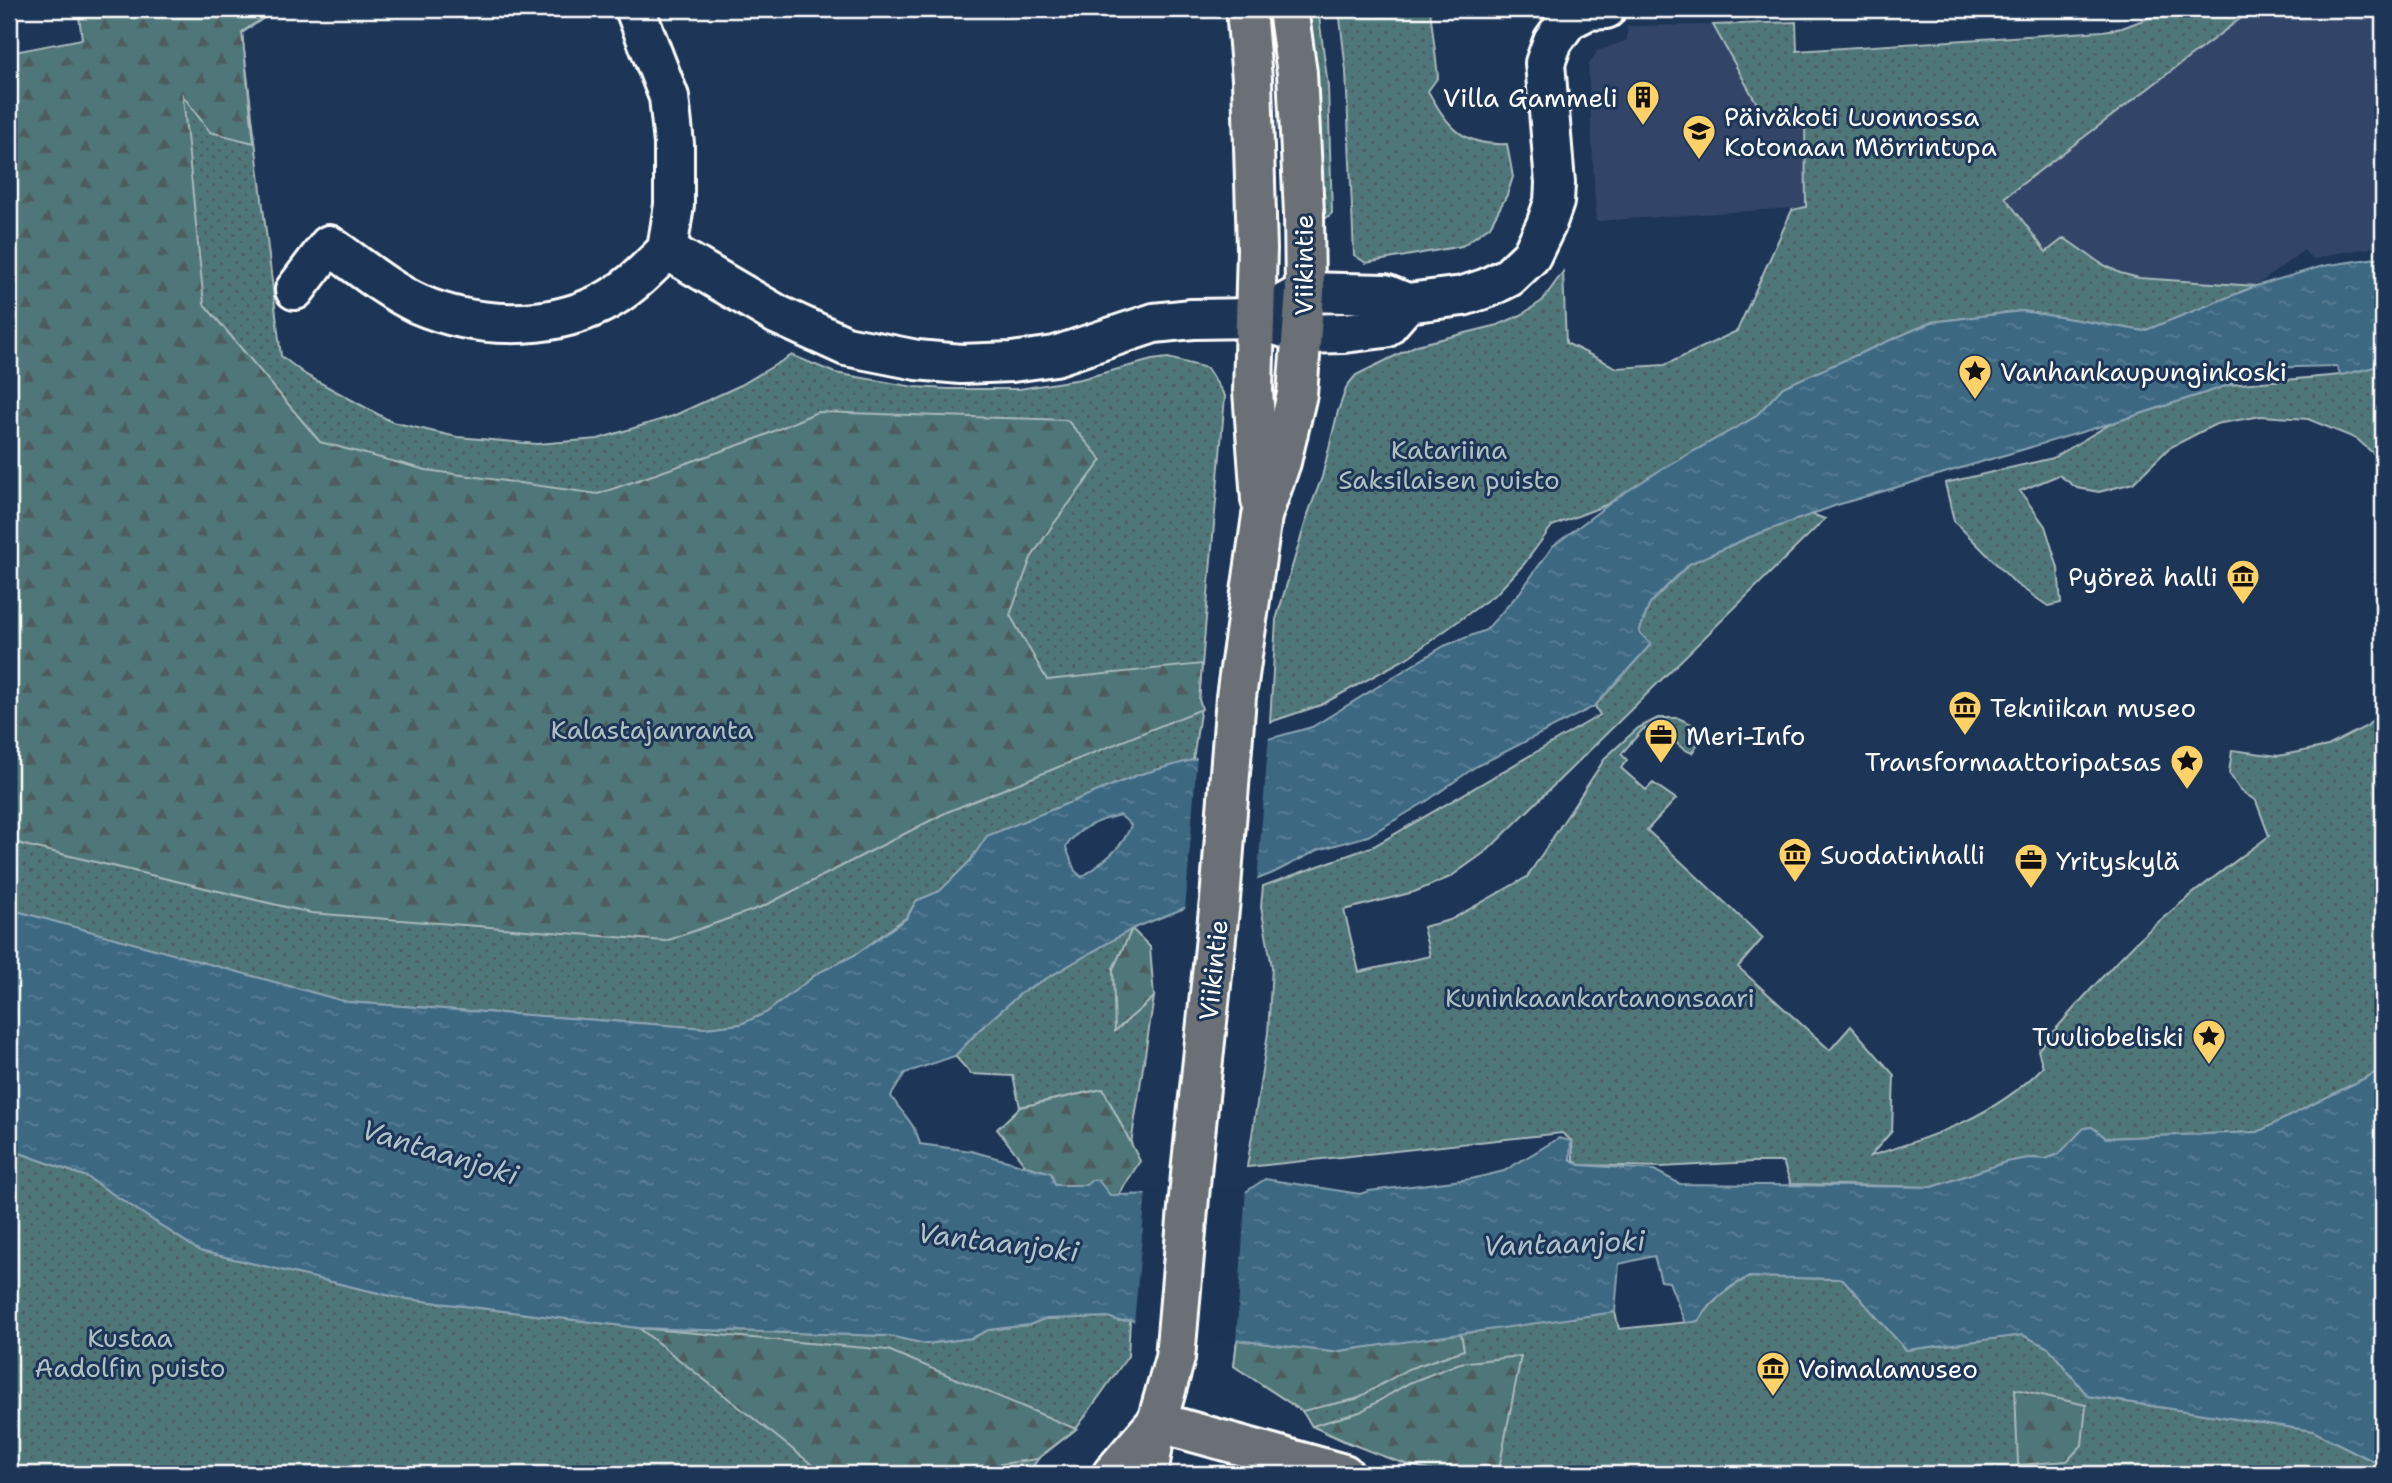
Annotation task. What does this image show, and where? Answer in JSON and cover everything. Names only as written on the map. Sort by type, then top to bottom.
[{"type":"main road","name":"Viikintie","points":[[1245,9],[1252,79],[1257,249],[1252,391],[1262,516]]},
{"type":"main road","name":"Viikintie","points":[[1148,1474],[1157,1422],[1175,1358],[1192,1163],[1220,900],[1236,697],[1262,516],[1281,462],[1297,394],[1305,292],[1297,73],[1288,9]]},
{"type":"main road","points":[[1112,1474],[1157,1422],[1344,1474]]},
{"type":"street","points":[[295,290],[329,245],[384,284],[418,304],[457,316],[500,324],[569,316],[602,303],[637,279],[667,250],[674,205],[674,144],[669,97],[635,9]]},
{"type":"street","points":[[1256,318],[1305,292],[1385,294],[1407,303],[1463,296],[1508,277],[1531,256],[1554,202],[1555,183],[1545,63],[1553,41],[1568,20],[1588,10],[1606,9]]},
{"type":"street","points":[[667,250],[778,315],[846,346],[917,360],[961,364],[1012,362],[1055,356],[1154,323],[1192,319],[1256,318],[1302,334],[1385,328],[1407,303]]},
{"type":"shaded area","points":[[2253,9],[2383,9],[2383,246],[2316,259],[2311,259],[2304,250],[2256,286],[2139,278],[2120,273],[2100,263],[2064,238],[2046,252],[2005,197]]},
{"type":"shaded area","name":"Päiväkoti Luonnossa Kotonaan Mörrintupa","points":[[1713,25],[1766,119],[1805,119],[1806,207],[1596,221],[1588,66],[1597,51],[1627,40],[1627,26]]},
{"type":"green space","name":"Kalastajanranta","points":[[78,9],[277,9],[242,32],[254,143],[210,132],[183,96],[204,304],[320,442],[426,470],[598,494],[756,439],[817,412],[1067,420],[1102,460],[1031,558],[1010,615],[1047,680],[1202,664],[1199,700],[1202,709],[947,812],[764,906],[666,941],[311,913],[24,845],[9,839],[9,53],[82,39]]},
{"type":"green space","name":"Kalastajanranta","points":[[132,9],[277,9],[242,33],[281,356],[306,375],[392,422],[457,437],[537,444],[598,439],[673,416],[741,385],[792,355],[835,373],[914,387],[948,389],[1019,389],[1081,379],[1168,358],[1207,368],[1225,396],[1199,700],[1201,706],[1193,760],[1138,775],[987,836],[970,861],[940,891],[916,901],[907,917],[855,955],[818,973],[766,1013],[741,1024],[706,1028],[347,1002],[9,909],[9,184]]},
{"type":"green space","points":[[1307,9],[1318,9],[1328,86],[1332,213],[1325,219]]},
{"type":"green space","points":[[1339,9],[1430,9],[1438,77],[1428,91],[1450,125],[1458,132],[1479,142],[1507,144],[1513,177],[1507,195],[1490,226],[1462,246],[1366,263],[1354,255],[1346,71]]},
{"type":"green space","name":"Katariina Saksilaisen puisto","points":[[2172,9],[2253,9],[2005,197],[2046,252],[2064,238],[2100,263],[2120,273],[2139,278],[2256,286],[2144,331],[2022,311],[1932,322],[1783,387],[1755,417],[1662,469],[1606,505],[1552,526],[1524,564],[1497,593],[1407,658],[1321,705],[1270,722],[1276,620],[1322,477],[1338,411],[1347,386],[1356,375],[1417,345],[1498,325],[1521,315],[1542,301],[1563,272],[1566,343],[1617,368],[1665,365],[1737,331],[1792,210],[1806,207],[1805,119],[1766,120],[1713,25],[1796,22],[1797,51],[2103,31],[2122,28]]},
{"type":"green space","points":[[2383,365],[2383,462],[2357,439],[2308,419],[2261,416],[2216,424],[2169,448],[2133,483],[2099,492],[2077,488],[2059,475],[2020,491],[2045,526],[2058,568],[2061,603],[2048,606],[2016,584],[1954,521],[1945,483],[2053,458],[2112,423],[2229,385],[2341,375]]},
{"type":"green space","name":"Kuninkaankartanonsaari","points":[[1811,514],[1825,519],[1488,850],[1450,877],[1414,892],[1344,910],[1359,972],[1430,956],[1423,927],[1450,920],[1527,877],[1606,757],[1638,728],[1658,718],[1678,718],[1696,726],[1700,740],[1692,753],[1683,749],[1657,726],[1651,733],[1644,728],[1621,754],[1627,760],[1621,768],[1646,790],[1653,783],[1676,799],[1647,830],[1763,938],[1738,967],[1830,1050],[1851,1026],[1894,1075],[1892,1131],[1870,1156],[1918,1141],[1963,1122],[2005,1099],[2024,1084],[2043,1067],[2038,1050],[2085,995],[2135,943],[2184,901],[2269,836],[2256,801],[2240,790],[2229,773],[2232,750],[2278,756],[2328,746],[2367,726],[2383,710],[2383,1069],[2258,1132],[2106,1138],[2092,1127],[2085,1128],[2059,1154],[2046,1159],[2029,1158],[2006,1162],[1933,1187],[1791,1184],[1783,1162],[1661,1167],[1579,1165],[1573,1159],[1572,1141],[1562,1133],[1247,1167],[1268,1033],[1272,967],[1261,907],[1263,886],[1374,846],[1600,715],[1595,706],[1650,645],[1639,632],[1650,603],[1689,564]]},
{"type":"green space","points":[[1132,929],[1113,969],[1116,1030],[1154,997],[1131,1144],[1103,1089],[1020,1107],[1013,1076],[971,1074],[955,1056],[979,1030],[1021,993]]},
{"type":"green space","points":[[1132,929],[1150,947],[1154,997],[1115,1031],[1113,969]]},
{"type":"green space","points":[[1103,1089],[1140,1161],[1118,1196],[1086,1185],[1055,1185],[1051,1173],[1026,1166],[997,1129],[1020,1107]]},
{"type":"green space","name":"Kustaa Aadolfin puisto","points":[[9,1149],[87,1177],[200,1251],[400,1298],[639,1328],[889,1336],[926,1344],[972,1338],[988,1330],[1029,1325],[1044,1319],[1108,1317],[1119,1321],[1130,1320],[1128,1356],[1076,1429],[1038,1459],[1028,1474],[9,1474]]},
{"type":"green space","points":[[1750,1277],[1843,1279],[1906,1350],[2023,1335],[2049,1348],[2088,1396],[2313,1431],[2383,1466],[2383,1474],[1450,1474],[1348,1443],[1312,1426],[1302,1411],[1234,1366],[1237,1340],[1333,1352],[1596,1313],[1615,1312],[1619,1329],[1698,1321],[1721,1295]]},
{"type":"green space","points":[[639,1328],[888,1350],[1076,1429],[1037,1459],[931,1474],[824,1474]]},
{"type":"green space","points":[[1461,1333],[1464,1350],[1408,1369],[1356,1399],[1302,1411],[1234,1366],[1237,1340],[1333,1352]]},
{"type":"green space","points":[[1521,1356],[1498,1474],[1456,1475],[1416,1467],[1362,1448],[1312,1426],[1360,1412],[1409,1383],[1460,1363]]},
{"type":"green space","points":[[2015,1389],[2086,1405],[2082,1445],[2067,1461],[2018,1465]]},
{"type":"water","name":"Vantaanjoki","points":[[2383,257],[2383,365],[2341,375],[2336,366],[2254,368],[2229,385],[1837,505],[1747,538],[1689,564],[1650,603],[1639,632],[1651,644],[1595,706],[1475,767],[1427,801],[1368,836],[1318,850],[1273,873],[1132,929],[1021,993],[979,1030],[955,1056],[905,1073],[891,1096],[912,1125],[920,1144],[971,1151],[1051,1173],[1055,1185],[1086,1185],[1092,1180],[1098,1180],[1110,1195],[1244,1193],[1265,1179],[1360,1194],[1471,1179],[1504,1171],[1559,1138],[1571,1141],[1570,1159],[1579,1165],[1654,1170],[1680,1184],[1933,1187],[2006,1162],[2029,1158],[2046,1159],[2059,1154],[2084,1128],[2092,1127],[2106,1138],[2258,1132],[2383,1069],[2383,1466],[2313,1431],[2088,1396],[2049,1348],[2023,1335],[1906,1350],[1843,1279],[1749,1277],[1721,1295],[1698,1321],[1685,1323],[1669,1282],[1661,1281],[1654,1256],[1619,1264],[1615,1312],[1332,1352],[1237,1340],[1108,1317],[1044,1319],[1029,1325],[988,1330],[972,1338],[926,1344],[889,1336],[639,1328],[400,1298],[200,1251],[87,1177],[9,1149],[9,909],[347,1002],[706,1028],[741,1024],[766,1013],[818,973],[855,955],[907,918],[916,901],[940,891],[970,861],[987,836],[1138,775],[1312,727],[1444,646],[1486,630],[1520,592],[1553,546],[1621,495],[1755,417],[1783,387],[1932,322],[2022,311],[2144,331],[2256,286],[2323,266]],"holes":[[[1120,815],[1131,825],[1122,842],[1104,861],[1082,877],[1075,871],[1066,847],[1082,830]]]},
{"type":"pier","points":[[1269,735],[1257,883],[1185,911],[1197,755]]},
{"type":"pier","points":[[1246,1187],[1236,1342],[1134,1324],[1146,1192]]},
{"type":"place","name":"Villa Gammeli","points":[[1643,127]]},
{"type":"place","name":"Päiväkoti Luonnossa Kotonaan Mörrintupa","points":[[1699,161]]},
{"type":"place","name":"Vanhankaupunginkoski","points":[[1975,401]]},
{"type":"place","name":"Pyöreä halli","points":[[2243,606]]},
{"type":"place","name":"Tekniikan museo","points":[[1965,737]]},
{"type":"place","name":"Meri-Info","points":[[1661,765]]},
{"type":"place","name":"Transformaattoripatsas","points":[[2187,791]]},
{"type":"place","name":"Suodatinhalli","points":[[1795,884]]},
{"type":"place","name":"Yrityskylä","points":[[2031,890]]},
{"type":"place","name":"Tuuliobeliski","points":[[2209,1066]]},
{"type":"place","name":"Voimalamuseo","points":[[1773,1398]]}]
